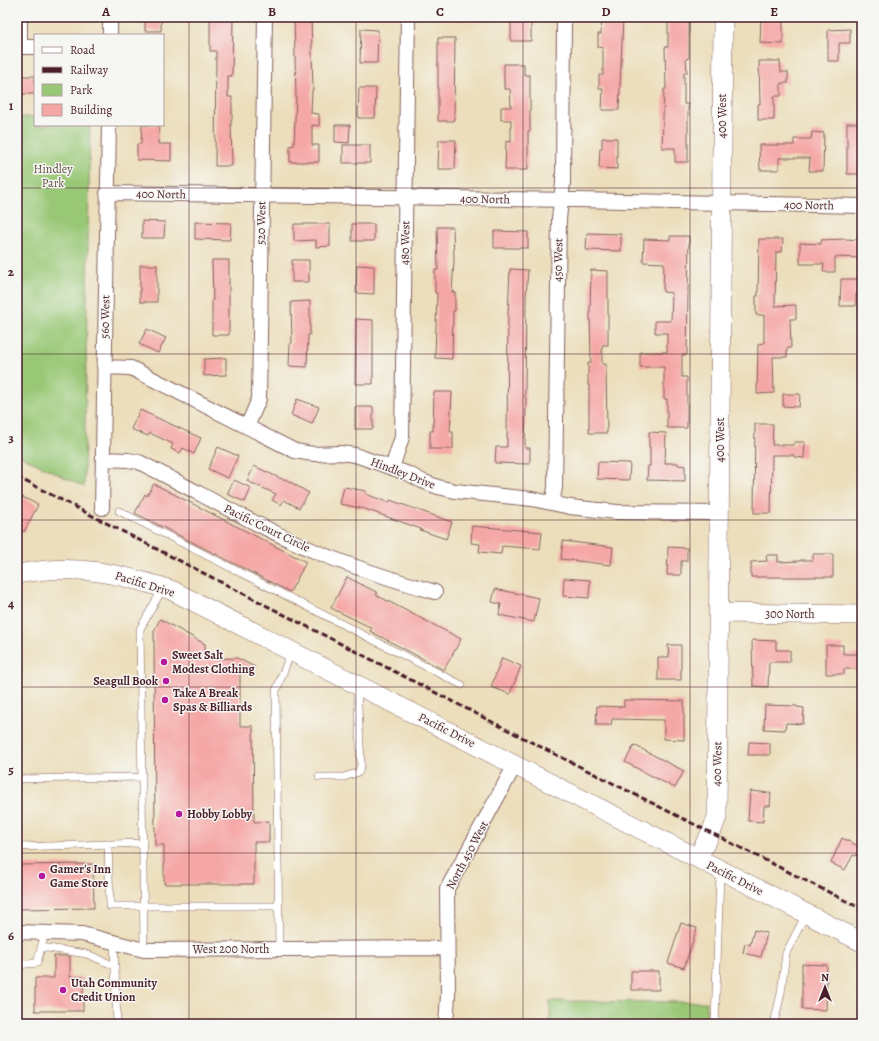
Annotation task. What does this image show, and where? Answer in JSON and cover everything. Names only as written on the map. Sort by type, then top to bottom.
[{"type":"street","points":[[20,17],[18,47],[34,47]]},
{"type":"street","points":[[110,17],[110,34]]},
{"type":"street","name":"520 West","points":[[247,427],[259,399],[265,17]]},
{"type":"street","name":"480 West","points":[[392,468],[402,437],[408,17]]},
{"type":"street","name":"450 West","points":[[552,503],[555,488],[559,219],[563,183],[564,17]]},
{"type":"street","name":"400 West","points":[[697,858],[712,832],[717,817],[723,17]]},
{"type":"street","name":"560 West","points":[[102,508],[108,126]]},
{"type":"street","name":"400 North","points":[[107,193],[862,206]]},
{"type":"street","name":"Hindley Drive","points":[[104,367],[131,368],[295,450],[313,454],[341,453],[355,455],[409,474],[438,487],[455,491],[532,499],[570,507],[617,512],[720,513]]},
{"type":"street","name":"Pacific Court Circle","points":[[103,458],[138,462],[313,551],[404,583],[435,592]]},
{"type":"street","name":"Pacific Drive","points":[[17,574],[36,570],[91,570],[128,578],[171,590],[862,942]]},
{"type":"street","name":"300 North","points":[[719,613],[862,615]]},
{"type":"street","name":"North 450 West","points":[[446,1024],[448,995],[447,889],[515,765]]},
{"type":"street","name":"West 200 North","points":[[17,932],[82,934],[144,950],[447,948]]},
{"type":"lane","points":[[119,510],[462,685]]},
{"type":"lane","points":[[144,950],[140,629],[163,588]]},
{"type":"lane","points":[[279,949],[276,691],[291,651]]},
{"type":"lane","points":[[320,777],[344,777],[359,772],[361,765],[357,685]]},
{"type":"lane","points":[[17,779],[142,777]]},
{"type":"lane","points":[[17,847],[143,843]]},
{"type":"lane","points":[[108,844],[110,906],[278,906]]},
{"type":"lane","points":[[715,1024],[720,870]]},
{"type":"lane","points":[[774,1024],[782,993],[786,953],[806,913]]},
{"type":"lane","points":[[17,965],[37,962],[45,933]]},
{"type":"lane","points":[[114,942],[117,1024]]},
{"type":"lane","points":[[41,947],[87,954],[115,966]]},
{"type":"green space","name":"Hindley Park","points":[[17,117],[34,117],[34,126],[90,126],[84,487],[17,454]]},
{"type":"green space","points":[[550,1001],[707,1002],[706,1024],[550,1024]]},
{"type":"building","points":[[145,17],[161,17],[161,31],[145,31]]},
{"type":"building","points":[[210,17],[233,17],[232,76],[228,76],[228,97],[232,97],[232,166],[215,166],[216,51],[210,51]]},
{"type":"building","points":[[294,17],[311,17],[313,90],[311,113],[319,114],[319,126],[312,125],[312,145],[319,145],[319,162],[290,162],[290,146],[294,145],[296,97]]},
{"type":"building","points":[[511,17],[531,17],[531,41],[511,41]]},
{"type":"building","points":[[602,17],[623,17],[619,110],[602,110],[603,88],[599,88],[599,75],[603,75],[603,48],[598,47],[598,34],[601,34]]},
{"type":"building","points":[[668,17],[686,17],[686,22],[689,22],[689,58],[686,59],[687,73],[684,73],[684,104],[688,104],[688,162],[675,162],[675,148],[662,148],[664,89],[666,89],[665,47],[668,47]]},
{"type":"building","points":[[761,17],[783,17],[783,44],[760,43]]},
{"type":"building","points":[[361,29],[378,30],[377,63],[360,63]]},
{"type":"building","points":[[850,29],[850,43],[839,43],[839,61],[828,61],[828,30]]},
{"type":"building","points":[[438,38],[455,38],[454,121],[438,121]]},
{"type":"building","points":[[759,61],[780,61],[781,72],[788,72],[788,83],[781,83],[781,96],[774,96],[774,120],[758,120],[758,104],[760,104]]},
{"type":"building","points":[[504,64],[524,64],[524,75],[530,75],[528,170],[505,170],[506,141],[511,142],[511,120],[501,120],[501,107],[511,107],[510,89],[504,89]]},
{"type":"building","points":[[17,76],[34,76],[34,94],[17,94]]},
{"type":"building","points":[[359,88],[376,88],[375,118],[358,118]]},
{"type":"building","points":[[847,123],[862,123],[862,174],[847,174]]},
{"type":"building","points":[[335,125],[350,125],[349,143],[335,142]]},
{"type":"building","points":[[142,126],[159,126],[158,144],[171,144],[171,161],[137,160],[137,144],[141,144]]},
{"type":"building","points":[[812,132],[824,133],[823,171],[809,171],[810,158],[779,158],[779,170],[760,170],[759,145],[794,145],[794,139],[811,139]]},
{"type":"building","points":[[602,138],[617,138],[617,169],[599,168]]},
{"type":"building","points":[[439,140],[456,140],[455,169],[438,169]]},
{"type":"building","points":[[343,145],[370,145],[370,163],[343,163]]},
{"type":"building","points":[[142,221],[165,222],[164,238],[142,238]]},
{"type":"building","points":[[195,222],[231,223],[230,240],[195,239]]},
{"type":"building","points":[[294,224],[330,224],[330,246],[316,247],[316,240],[294,241]]},
{"type":"building","points":[[352,224],[374,224],[374,241],[352,241]]},
{"type":"building","points":[[437,227],[453,227],[454,260],[452,292],[455,292],[455,311],[453,311],[452,359],[435,358],[437,293],[435,293],[435,270],[438,270]]},
{"type":"building","points":[[494,231],[528,232],[528,248],[494,248]]},
{"type":"building","points":[[587,233],[621,234],[621,251],[586,250]]},
{"type":"building","points":[[670,236],[689,236],[687,355],[682,355],[682,377],[687,377],[687,428],[667,428],[667,399],[664,399],[664,367],[640,367],[640,352],[667,352],[667,333],[655,333],[655,321],[671,321],[672,293],[663,292],[664,263],[643,262],[644,239],[670,240]]},
{"type":"building","points":[[759,239],[783,239],[782,252],[776,252],[775,306],[796,305],[796,319],[790,319],[791,348],[787,348],[787,357],[773,357],[774,393],[757,394],[758,344],[764,343],[764,315],[756,315],[756,296],[758,296]]},
{"type":"building","points":[[821,240],[862,240],[862,258],[835,257],[835,272],[823,272],[824,264],[800,264],[800,243],[821,244]]},
{"type":"building","points":[[212,260],[229,260],[229,335],[212,335]]},
{"type":"building","points":[[292,260],[309,260],[309,282],[292,282]]},
{"type":"building","points":[[140,265],[157,265],[157,302],[140,302]]},
{"type":"building","points":[[357,265],[374,266],[374,294],[356,293]]},
{"type":"building","points":[[510,269],[528,270],[526,297],[525,448],[530,448],[530,464],[495,463],[496,447],[507,447],[508,313]]},
{"type":"building","points":[[591,270],[608,271],[608,345],[602,345],[602,364],[606,364],[607,433],[589,433],[588,363],[591,363]]},
{"type":"building","points":[[841,279],[862,279],[862,294],[856,294],[856,306],[840,306]]},
{"type":"building","points":[[310,301],[310,335],[308,335],[307,367],[289,366],[290,343],[292,343],[291,302]]},
{"type":"building","points":[[356,319],[373,320],[373,384],[355,384]]},
{"type":"building","points":[[147,329],[166,338],[158,353],[139,344]]},
{"type":"building","points":[[226,358],[226,375],[204,376],[204,359]]},
{"type":"building","points":[[434,392],[452,392],[450,432],[453,432],[453,449],[430,449],[430,431],[433,431]]},
{"type":"building","points":[[783,394],[800,394],[799,407],[783,406]]},
{"type":"building","points":[[297,399],[319,407],[312,424],[291,415]]},
{"type":"building","points":[[355,407],[373,407],[373,429],[355,429]]},
{"type":"building","points":[[140,410],[201,438],[194,454],[183,448],[180,453],[171,449],[173,444],[150,433],[148,436],[131,429]]},
{"type":"building","points":[[755,424],[773,424],[772,445],[794,445],[794,442],[805,442],[804,458],[794,457],[794,455],[772,455],[771,513],[754,513]]},
{"type":"building","points":[[649,432],[666,433],[665,463],[678,463],[678,465],[685,466],[685,481],[647,480],[648,466],[650,466]]},
{"type":"building","points":[[218,447],[238,456],[228,478],[208,469]]},
{"type":"building","points":[[598,462],[630,463],[629,480],[597,479]]},
{"type":"building","points":[[254,466],[284,480],[285,479],[309,493],[299,508],[284,500],[281,505],[272,500],[276,494],[247,481]]},
{"type":"building","points":[[234,480],[251,488],[245,502],[227,494]]},
{"type":"building","points":[[154,484],[306,562],[290,592],[135,513],[145,494],[147,496]]},
{"type":"building","points":[[344,487],[366,491],[366,494],[389,503],[390,500],[452,522],[446,539],[365,509],[340,504]]},
{"type":"building","points":[[17,494],[38,505],[24,532],[17,528]]},
{"type":"building","points":[[472,526],[542,532],[540,549],[502,546],[501,554],[479,552],[480,544],[471,543]]},
{"type":"building","points":[[563,541],[613,547],[611,565],[561,559]]},
{"type":"building","points":[[668,547],[687,548],[687,561],[681,561],[681,575],[667,575]]},
{"type":"building","points":[[813,554],[833,554],[833,577],[751,577],[751,562],[767,561],[766,555],[778,555],[778,562],[813,560]]},
{"type":"building","points":[[347,577],[378,593],[376,595],[461,639],[444,670],[370,631],[372,628],[331,608]]},
{"type":"building","points":[[564,578],[590,580],[589,598],[563,596]]},
{"type":"building","points":[[495,589],[539,598],[534,622],[499,615],[501,604],[492,602]]},
{"type":"building","points":[[160,619],[205,644],[205,659],[237,658],[255,667],[240,671],[240,726],[253,726],[254,822],[269,821],[269,842],[254,842],[254,884],[164,884],[164,845],[155,845],[154,631]]},
{"type":"building","points":[[752,640],[776,641],[776,650],[790,650],[790,662],[769,662],[768,687],[753,686]]},
{"type":"building","points":[[668,645],[681,645],[681,680],[658,680],[658,657],[669,657]]},
{"type":"building","points":[[826,645],[843,645],[843,654],[862,654],[862,669],[844,669],[844,674],[826,674]]},
{"type":"building","points":[[502,658],[521,666],[510,694],[491,687]]},
{"type":"building","points":[[624,700],[684,701],[684,740],[664,739],[664,720],[612,719],[611,725],[596,725],[597,706],[624,707]]},
{"type":"building","points":[[765,705],[797,706],[804,708],[803,724],[786,723],[785,730],[764,729]]},
{"type":"building","points":[[749,742],[770,743],[770,755],[748,755]]},
{"type":"building","points":[[634,745],[684,771],[675,788],[625,762]]},
{"type":"building","points":[[750,791],[771,793],[770,806],[764,806],[763,822],[748,821]]},
{"type":"building","points":[[842,838],[860,847],[856,856],[853,855],[845,870],[831,863]]},
{"type":"building","points":[[93,864],[94,908],[17,909],[17,865]]},
{"type":"building","points":[[681,923],[697,928],[684,968],[668,963]]},
{"type":"building","points":[[754,930],[767,933],[761,957],[743,953],[745,943],[750,945]]},
{"type":"building","points":[[54,956],[70,956],[70,977],[83,977],[83,1011],[35,1011],[35,978],[54,978]]},
{"type":"building","points":[[802,964],[827,965],[826,1010],[802,1009]]},
{"type":"building","points":[[631,971],[659,971],[659,990],[631,990]]},
{"type":"railway","points":[[17,477],[539,746],[862,909]]},
{"type":"place","name":"Sweet Salt Modest Clothing","points":[[164,662]]},
{"type":"place","name":"Seagull Book","points":[[166,681]]},
{"type":"place","name":"Take A Break Spas & Billiards","points":[[165,700]]},
{"type":"place","name":"Hobby Lobby","points":[[179,814]]},
{"type":"place","name":"Gamer's Inn Game Store","points":[[42,876]]},
{"type":"place","name":"Utah Community Credit Union","points":[[63,990]]}]
